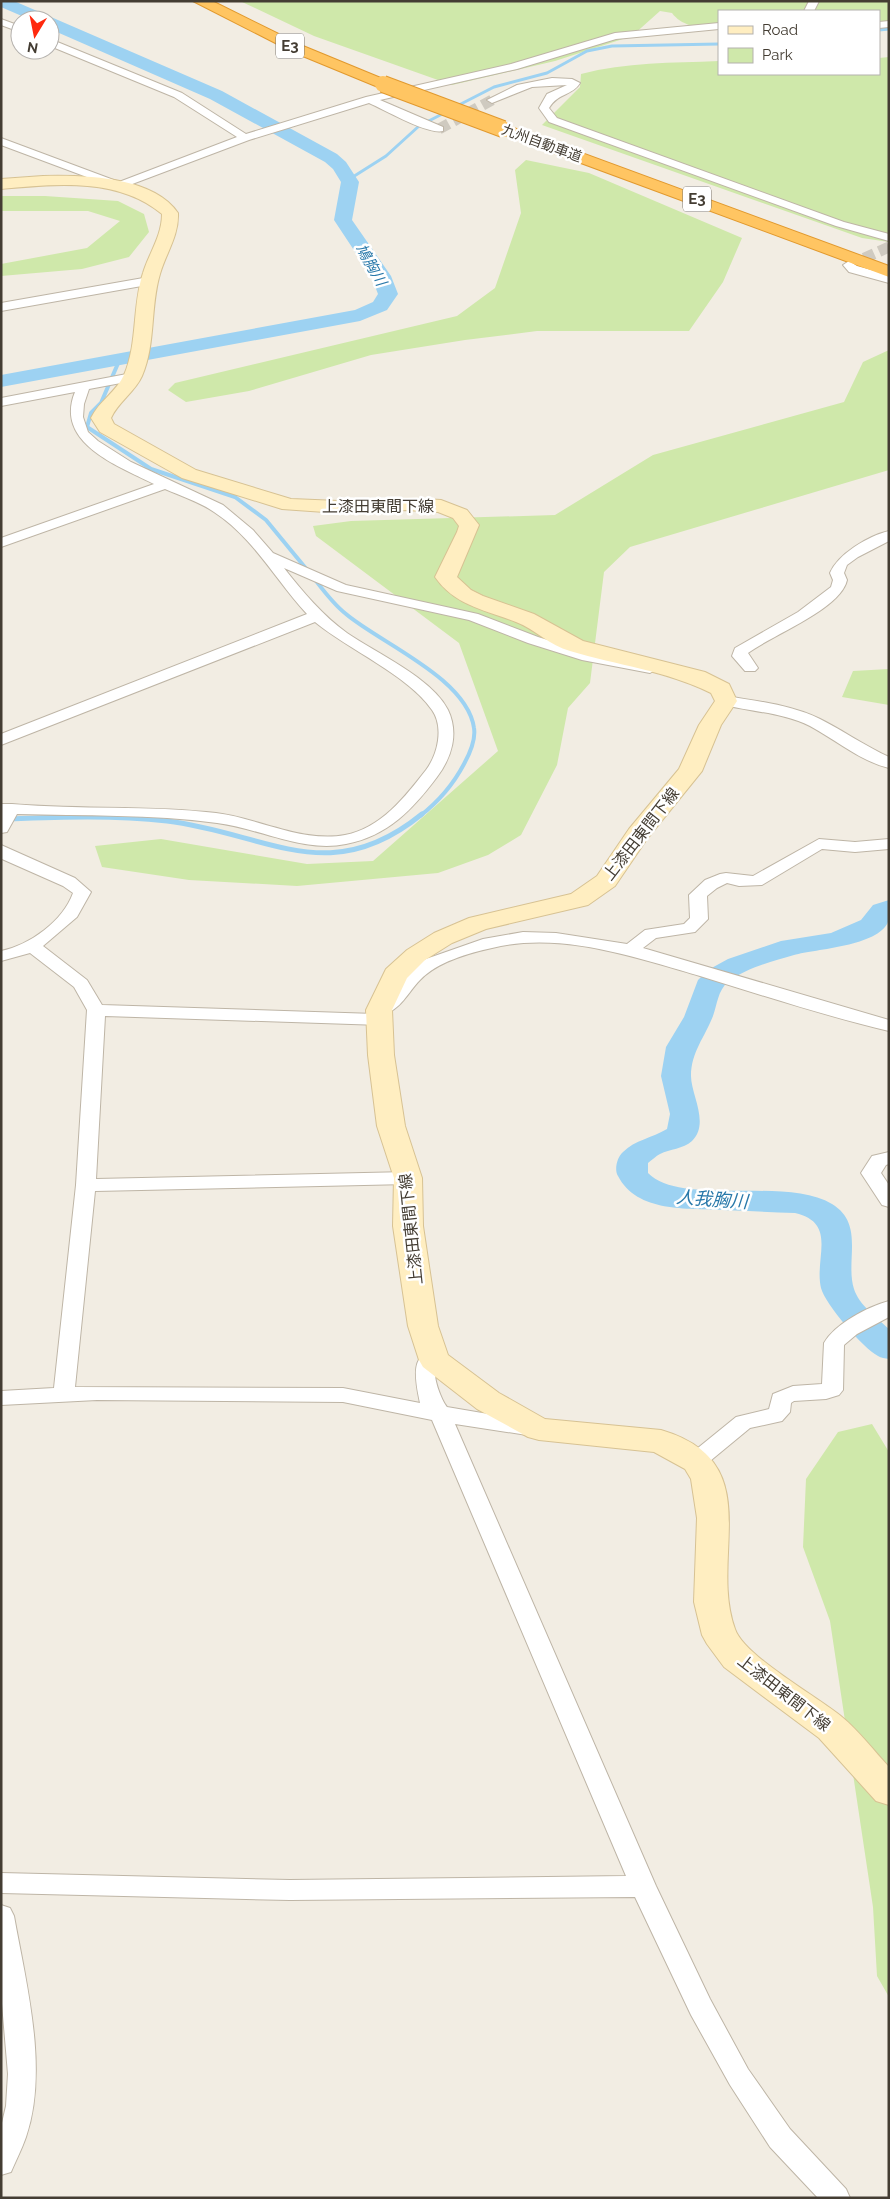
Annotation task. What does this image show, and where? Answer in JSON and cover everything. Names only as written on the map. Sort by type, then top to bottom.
[{"type":"highway","name":"九州自動車道","points":[[200,1],[298,49],[889,272]]},
{"type":"highway","name":"九州自動車道","points":[[216,1],[388,83]]},
{"type":"highway","name":"九州自動車道","points":[[508,127],[747,210],[889,264]]},
{"type":"main road","name":"上漆田東間下線","points":[[1,184],[59,181],[119,186],[153,199],[170,213],[168,232],[149,281],[141,346],[132,377],[105,408],[101,418],[107,428],[157,458],[189,474],[290,504],[339,507],[406,504],[450,508],[460,514],[469,525],[468,535],[449,564],[446,577],[453,589],[470,599],[513,612],[530,620],[555,637],[575,646],[712,683],[721,689],[726,701],[710,725],[690,770],[638,834],[606,881],[579,900],[478,923],[442,938],[416,955],[396,976],[380,1015],[381,1055],[391,1126],[408,1178],[408,1226],[423,1326],[434,1360]]},
{"type":"main road","points":[[434,1360],[488,1401],[539,1429],[661,1441],[696,1460]]},
{"type":"main road","name":"上漆田東間下線","points":[[696,1460],[707,1477],[713,1518],[711,1602],[719,1635],[736,1658],[831,1728],[889,1791]]},
{"type":"street","points":[[1,141],[119,186],[245,138],[370,99],[514,67],[615,36],[718,26]]},
{"type":"street","points":[[60,46],[178,95],[245,138]]},
{"type":"street","points":[[492,100],[516,90],[542,83],[575,83],[574,86],[551,96],[544,108],[552,120],[840,224],[889,238]]},
{"type":"street","points":[[370,99],[429,127],[439,129]]},
{"type":"street","points":[[849,266],[853,269],[889,279]]},
{"type":"street","points":[[1,307],[149,281]]},
{"type":"street","points":[[1,402],[132,377]]},
{"type":"street","points":[[1,828],[7,809],[159,812],[220,818],[263,827],[296,837],[333,841],[369,832],[388,822],[427,784],[438,769],[446,741],[446,721],[438,704],[420,687],[346,639],[316,616],[271,557],[250,533],[234,519],[218,508],[166,484],[111,455],[83,434],[77,421],[77,399],[84,387]]},
{"type":"street","points":[[1,543],[166,484]]},
{"type":"street","points":[[750,668],[740,656],[740,652],[751,643],[804,616],[838,589],[840,580],[837,573],[841,563],[889,535]]},
{"type":"street","points":[[271,557],[342,588],[473,617],[533,640],[587,657],[625,665],[669,670]]},
{"type":"street","points":[[1,740],[316,616]]},
{"type":"street","points":[[726,701],[797,715],[816,723],[854,747],[889,763]]},
{"type":"street","points":[[630,950],[651,934],[689,928],[699,919],[698,896],[711,884],[726,878],[739,882],[756,881],[819,844],[855,847],[889,844]]},
{"type":"street","points":[[1,850],[8,855],[69,882],[82,892],[80,902],[46,937],[14,955],[1,956]]},
{"type":"street","points":[[96,1010],[380,1015],[401,994],[413,976],[432,963],[489,943],[523,937],[556,938],[630,950],[889,1026]]},
{"type":"street","points":[[32,946],[80,984],[96,1010],[86,1185],[64,1395]]},
{"type":"street","points":[[889,1158],[879,1160],[871,1173],[889,1202]]},
{"type":"street","points":[[86,1185],[408,1178]]},
{"type":"street","points":[[696,1460],[744,1422],[774,1416],[779,1412],[781,1400],[787,1395],[832,1390],[834,1343],[850,1330],[889,1308]]},
{"type":"street","points":[[434,1360],[426,1366],[425,1376],[431,1403],[440,1414],[643,1886],[700,2007],[739,2077],[780,2138],[836,2198]]},
{"type":"street","points":[[1,1398],[64,1395],[343,1395],[440,1414],[539,1429]]},
{"type":"street","points":[[1,1883],[290,1890],[643,1886]]},
{"type":"street","points":[[1,1916],[21,2037],[20,2101],[15,2132],[1,2163]]},
{"type":"green space","points":[[240,1],[889,1],[889,26],[880,26],[880,10],[718,10],[718,28],[693,26],[676,18],[672,13],[660,11],[632,36],[555,61],[452,85],[314,36]]},
{"type":"green space","points":[[889,57],[889,242],[862,238],[542,125],[580,87],[581,74],[598,70],[649,64],[718,61],[718,75],[880,75],[880,58]]},
{"type":"green space","points":[[526,160],[589,173],[742,238],[723,282],[689,331],[537,331],[371,355],[249,391],[186,402],[168,390],[175,383],[457,316],[495,288],[521,213],[515,170]]},
{"type":"green space","points":[[1,196],[45,196],[118,201],[144,214],[149,232],[129,257],[82,269],[1,276],[1,264],[87,248],[120,221],[88,211],[1,211]]},
{"type":"green space","points":[[889,350],[889,470],[630,547],[604,572],[590,683],[568,708],[557,765],[521,835],[488,855],[438,873],[297,886],[189,880],[102,867],[95,846],[161,839],[307,864],[373,861],[498,751],[459,643],[316,536],[313,526],[351,521],[555,515],[653,455],[844,402],[863,362]]},
{"type":"green space","points":[[889,669],[889,705],[842,697],[853,671]]},
{"type":"green space","points":[[872,1424],[889,1452],[889,1997],[877,1976],[873,1907],[830,1621],[803,1547],[806,1479],[838,1432]]},
{"type":"waterway","name":"鳩胸川","points":[[1,1],[21,10]]},
{"type":"waterway","name":"鳩胸川","points":[[1,381],[360,315],[380,306],[388,294],[381,276],[343,220],[350,182],[340,166],[331,158],[216,95],[60,27]]},
{"type":"waterway","points":[[880,30],[889,29]]},
{"type":"waterway","points":[[455,107],[494,87],[547,73],[587,51],[612,46],[718,44]]},
{"type":"waterway","points":[[348,180],[386,156],[419,126],[448,111]]},
{"type":"waterway","points":[[119,361],[101,403],[91,413],[87,427],[151,469],[235,497],[266,520],[308,571]]},
{"type":"waterway","points":[[313,577],[328,597],[341,610],[420,663],[456,693],[468,710],[474,728],[473,742],[468,755],[450,785],[433,805],[420,816]]},
{"type":"waterway","points":[[8,819],[107,817],[167,821],[203,827],[267,844],[327,853],[357,849],[388,837],[422,814]]},
{"type":"waterway","name":"人我胸川","points":[[889,908],[883,911],[871,926],[837,940],[791,947],[738,965],[718,976],[708,986],[698,1017],[681,1047],[676,1076],[685,1114],[681,1134],[671,1140],[650,1147],[633,1159],[632,1174],[648,1188],[668,1197],[795,1203],[821,1211],[829,1217],[834,1225],[836,1234],[838,1290],[854,1314],[889,1348]]},
{"type":"tunnel","points":[[439,129],[492,100]]},
{"type":"tunnel","points":[[849,265],[889,247]]}]
